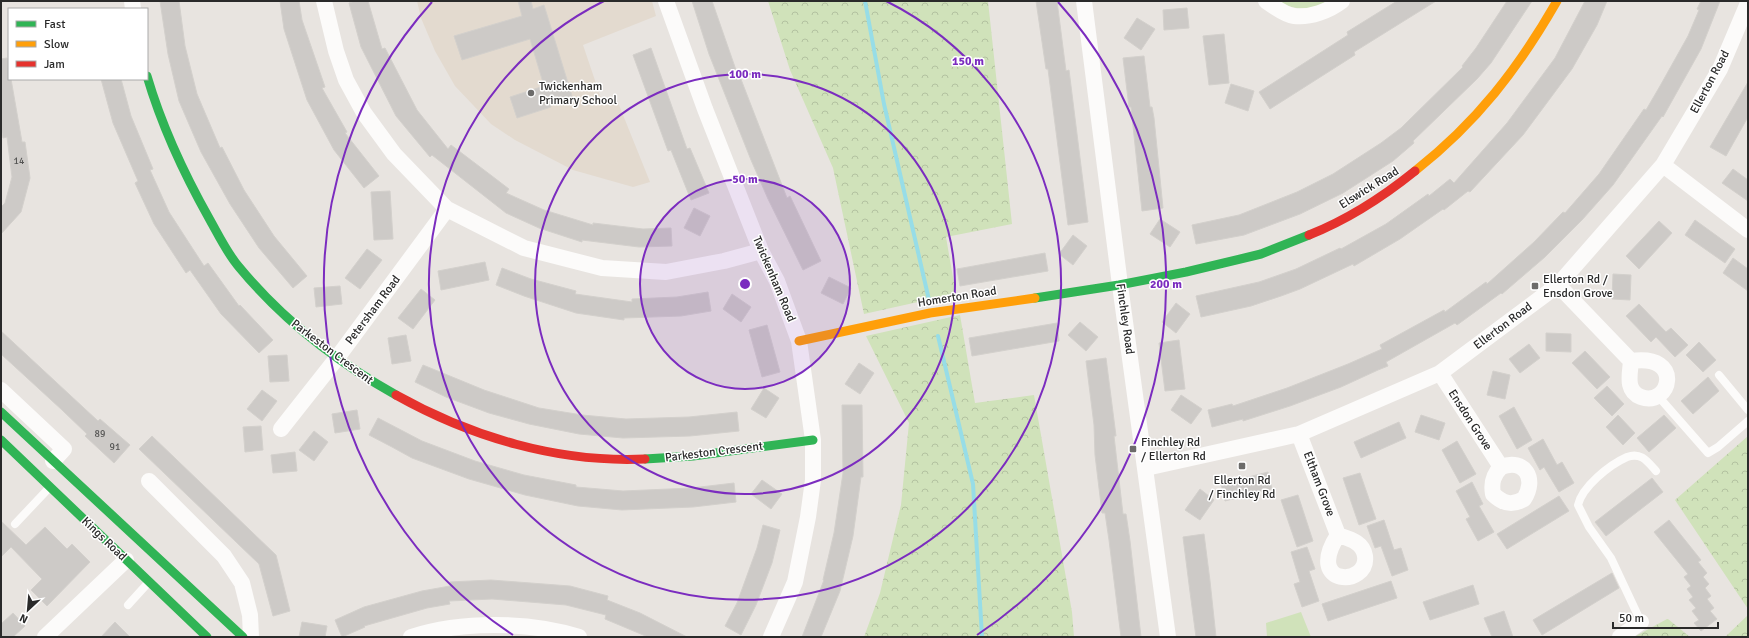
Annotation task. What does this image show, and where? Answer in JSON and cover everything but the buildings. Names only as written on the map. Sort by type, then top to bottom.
[{"type":"street","points":[[324,1],[336,51],[346,80],[364,113],[394,154],[447,209],[524,248],[602,268],[666,272],[724,261],[761,251]]},
{"type":"street","name":"Twickenham Road","points":[[666,1],[705,109],[761,251],[777,280],[799,341],[813,440],[813,480],[808,516],[795,582],[771,637]]},
{"type":"street","name":"Finchley Road","points":[[1084,1],[1120,285],[1168,637]]},
{"type":"street","points":[[1266,1],[1294,16],[1314,14],[1331,9],[1342,1]]},
{"type":"street","name":"Elswick Road","points":[[1120,285],[1186,273],[1266,252],[1303,238],[1361,209],[1397,186],[1467,128],[1500,91],[1540,35],[1557,1]]},
{"type":"street","name":"Ellerton Road","points":[[1146,468],[1299,434],[1440,373],[1558,285],[1663,165],[1720,69],[1748,3]]},
{"type":"street","name":"Parkeston Crescent","points":[[148,80],[153,101],[175,151],[202,207],[237,265],[286,317],[337,358],[382,389],[443,419],[504,442],[571,457],[622,460],[678,459],[813,440]]},
{"type":"street","points":[[1663,165],[1748,230]]},
{"type":"street","name":"Petersham Road","points":[[281,429],[337,358],[447,209]]},
{"type":"street","name":"Homerton Road","points":[[799,341],[907,317],[1120,285]]},
{"type":"street","points":[[1558,285],[1632,361]]},
{"type":"street","points":[[1643,360],[1662,365],[1666,371],[1668,380],[1665,388],[1658,396],[1643,398],[1632,389],[1629,383],[1629,374],[1632,361],[1643,360]]},
{"type":"street","name":"Ensdon Grove","points":[[1440,373],[1500,467]]},
{"type":"street","points":[[1,390],[64,449],[54,461]]},
{"type":"street","name":"Kings Road","points":[[1,412],[243,637]]},
{"type":"street","name":"Eltham Grove","points":[[1299,434],[1338,535]]},
{"type":"street","name":"Kings Road","points":[[1,440],[207,637]]},
{"type":"street","points":[[149,481],[224,556],[242,583],[250,615],[251,637]]},
{"type":"street","points":[[45,637],[126,560]]},
{"type":"street","points":[[149,582],[166,565]]},
{"type":"street","points":[[1620,637],[1641,622]]},
{"type":"street","points":[[411,637],[432,630],[497,625],[561,631],[578,637]]},
{"type":"lane","points":[[1719,375],[1748,410]]},
{"type":"lane","points":[[1658,396],[1708,453],[1718,447],[1748,421]]},
{"type":"lane","points":[[1641,622],[1612,558],[1579,511],[1578,505],[1580,496],[1588,485],[1621,460],[1634,455],[1640,456],[1656,471]]},
{"type":"lane","points":[[14,524],[50,487]]},
{"type":"lane","points":[[128,605],[149,582]]},
{"type":"shaded area","name":"Twickenham Primary School","points":[[417,1],[652,1],[656,16],[583,45],[603,104],[617,100],[650,182],[633,187],[573,170],[515,140],[491,124],[455,86],[435,51],[421,18]]},
{"type":"green space","points":[[768,1],[988,1],[1012,224],[946,237],[956,295],[864,314],[833,168],[790,70]]},
{"type":"green space","points":[[1274,1],[1327,1],[1313,7],[1294,8]]},
{"type":"green space","points":[[960,315],[975,403],[1034,395],[1072,612],[1074,637],[864,637],[880,593],[901,505],[909,423],[866,336]]},
{"type":"green space","points":[[1748,436],[1748,609],[1675,500]]},
{"type":"green space","points":[[1301,612],[1311,637],[1267,637],[1266,623]]},
{"type":"green space","points":[[1748,615],[1748,637],[1725,637]]},
{"type":"green space","points":[[1667,619],[1690,637],[1634,637]]},
{"type":"waterway","points":[[865,1],[884,104],[929,300]]},
{"type":"waterway","points":[[938,336],[973,484],[982,637]]},
{"type":"traffic: fast","points":[[148,79],[167,132],[183,168],[200,203],[235,262],[273,304],[292,322],[332,354],[396,395]]},
{"type":"traffic: fast","points":[[1035,298],[1119,285],[1186,272],[1261,254],[1309,235]]},
{"type":"traffic: fast","points":[[1,412],[243,637]]},
{"type":"traffic: fast","points":[[1,440],[207,637]]},
{"type":"traffic: fast","points":[[645,459],[693,456],[813,440]]},
{"type":"traffic: slow","points":[[1415,171],[1458,133],[1495,93],[1527,49],[1557,1]]},
{"type":"traffic: slow","points":[[799,341],[930,313],[1035,298]]},
{"type":"traffic: jam","points":[[1309,235],[1365,207],[1415,171]]},
{"type":"traffic: jam","points":[[396,395],[454,423],[485,435],[516,444],[548,452],[580,457],[645,459]]},
{"type":"place","name":"Twickenham Primary School","points":[[531,93]]},
{"type":"place","name":"Ellerton Rd / Ensdon Grove","points":[[1535,286]]},
{"type":"place","name":"Finchley Rd / Ellerton Rd","points":[[1133,449]]},
{"type":"place","name":"Ellerton Rd / Finchley Rd","points":[[1242,466]]}]
